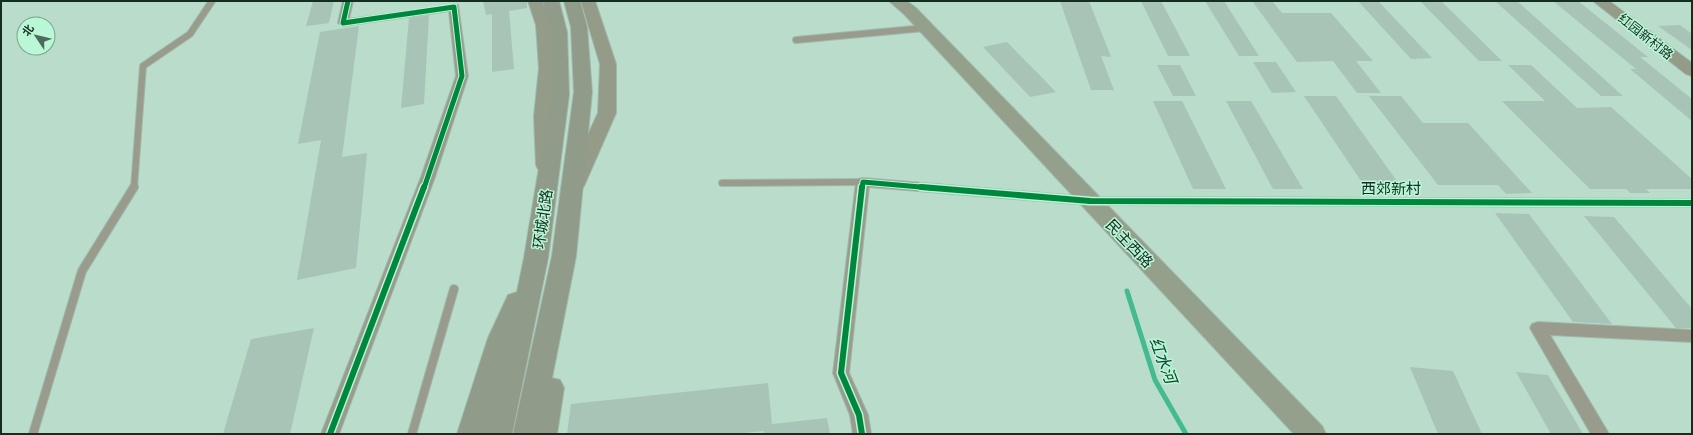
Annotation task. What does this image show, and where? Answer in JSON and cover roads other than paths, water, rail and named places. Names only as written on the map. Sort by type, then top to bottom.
[{"type":"highway","name":"环城北路","points":[[498,434],[536,258],[560,95],[559,32],[551,1]]},
{"type":"highway","name":"环城北路","points":[[527,434],[564,256],[583,92],[579,27],[572,1]]},
{"type":"highway","points":[[543,434],[576,252],[570,203]]},
{"type":"highway","points":[[471,434],[501,338],[536,258]]},
{"type":"main road","points":[[535,1],[544,25],[547,68],[543,116],[546,195]]},
{"type":"main road","points":[[570,203],[607,113],[608,64],[588,1]]},
{"type":"main road","name":"民主西路","points":[[897,1],[926,28],[1312,434]]},
{"type":"main road","name":"红园新村路","points":[[1600,1],[1692,71]]},
{"type":"street","points":[[330,434],[428,177],[462,76],[454,7],[343,23],[348,1]]},
{"type":"street","points":[[862,434],[859,415],[841,373],[863,182]]},
{"type":"street","name":"西郊新村","points":[[863,182],[1090,201],[1692,203]]},
{"type":"street","points":[[1600,434],[1538,328],[1692,336]]},
{"type":"lane","points":[[33,434],[82,270],[134,189],[143,66],[190,34],[212,1]]},
{"type":"lane","points":[[796,40],[926,28]]},
{"type":"lane","points":[[722,183],[863,182]]},
{"type":"lane","points":[[412,434],[454,289]]},
{"type":"waterway","name":"红水河","points":[[1127,291],[1155,380],[1186,434]]}]
